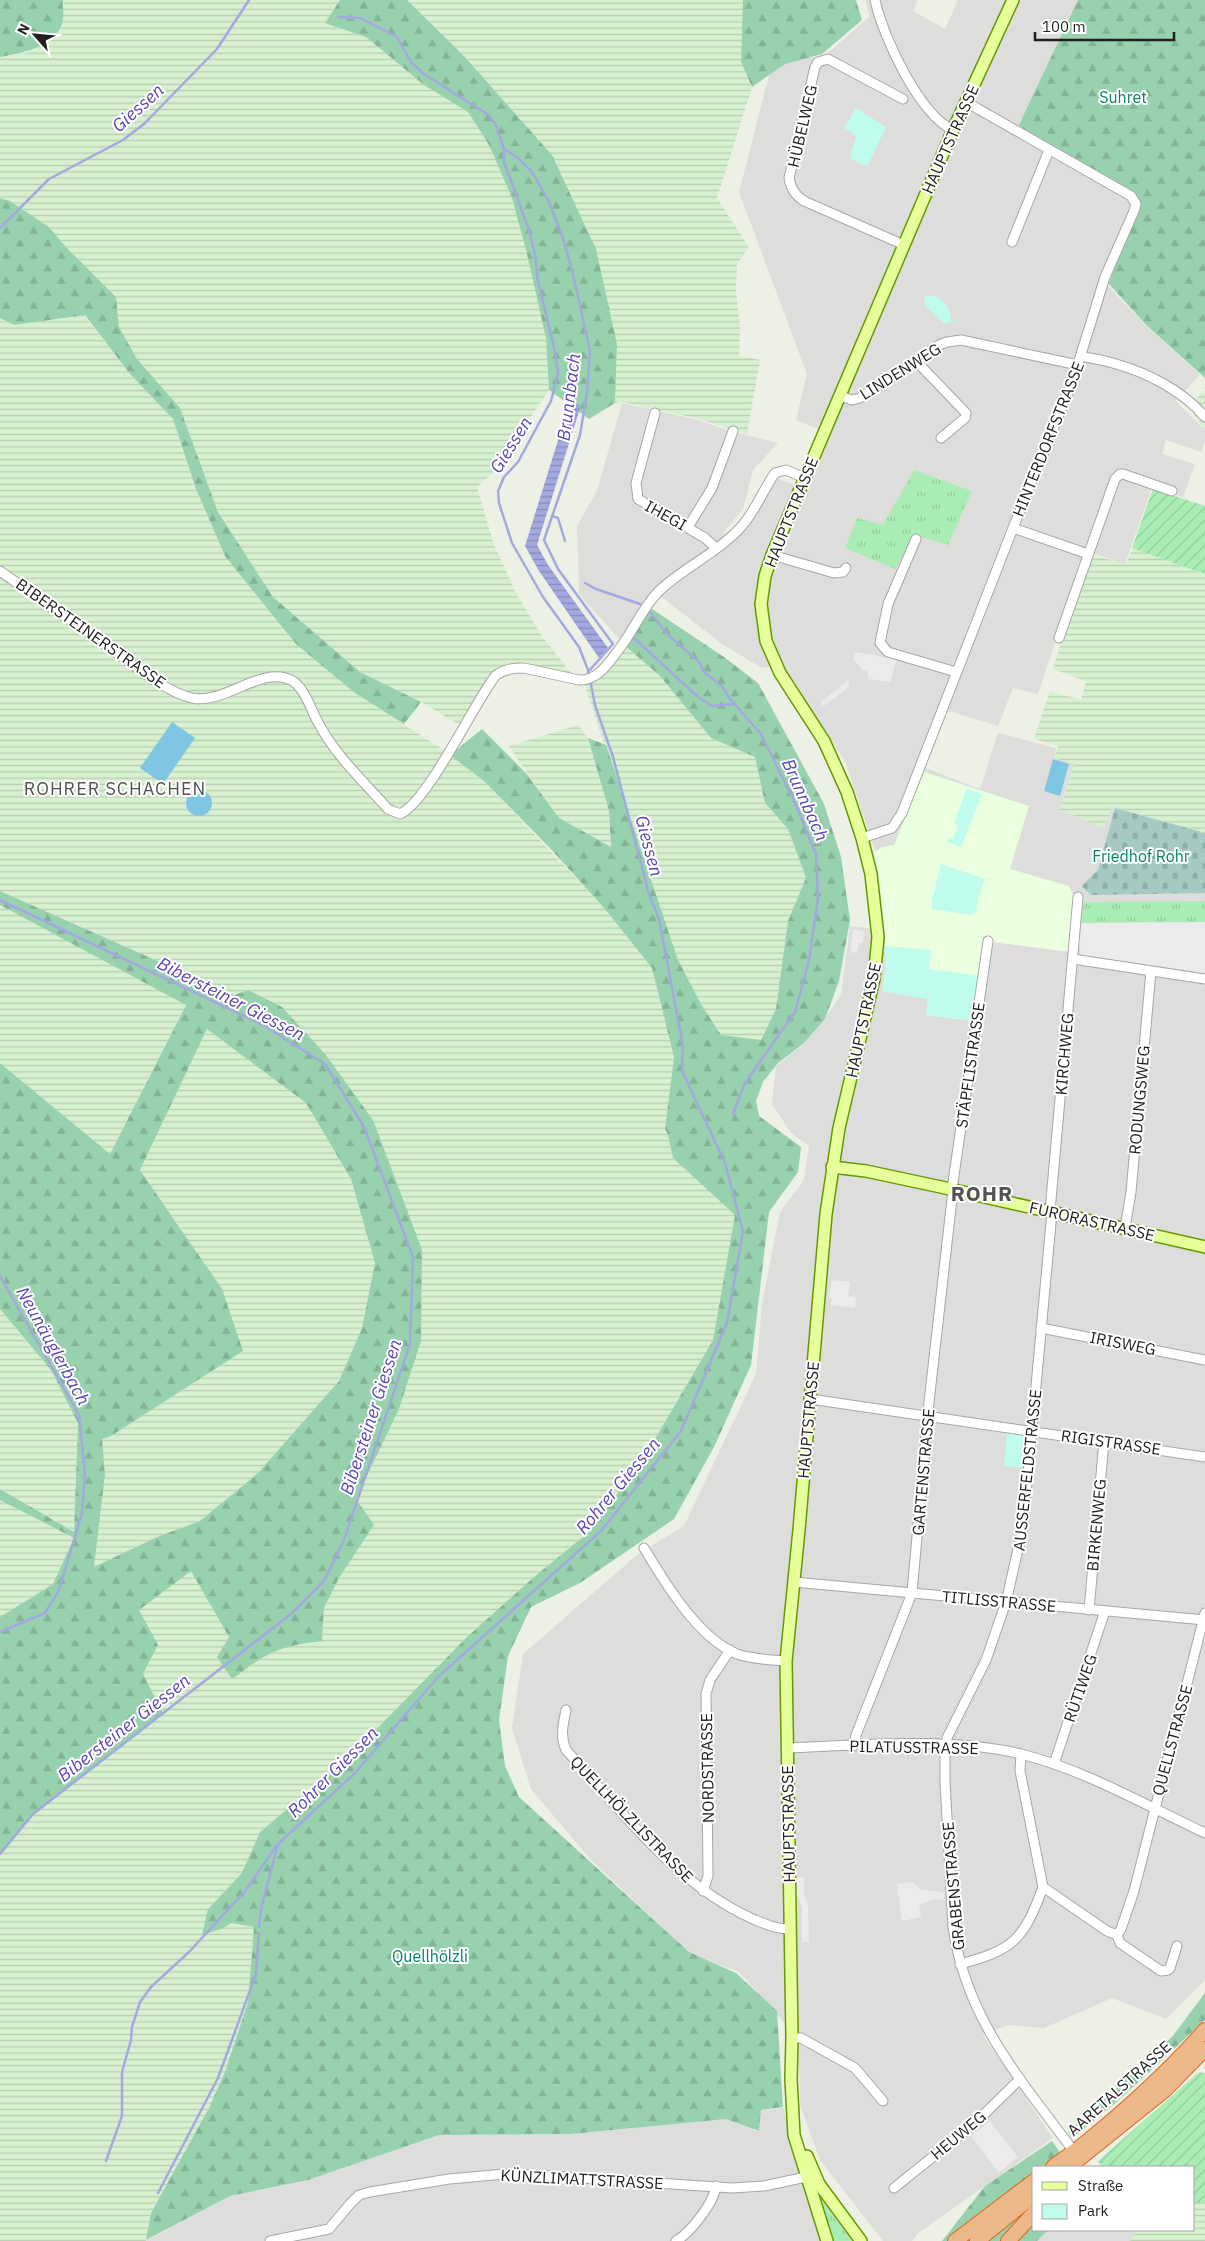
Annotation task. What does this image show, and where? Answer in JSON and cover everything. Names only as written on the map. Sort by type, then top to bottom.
[{"type":"highway","name":"AARETALSTRASSE","points":[[1059,2165],[1170,2069],[1205,2030]]},
{"type":"highway","name":"AARETALSTRASSE","points":[[1059,2165],[1165,2090],[1205,2049]]},
{"type":"highway","points":[[1085,2166],[1129,2127],[1165,2090]]},
{"type":"highway","points":[[955,2241],[1032,2183]]},
{"type":"highway","points":[[966,2241],[1032,2184]]},
{"type":"highway","points":[[977,2241],[1032,2197]]},
{"type":"highway","points":[[1008,2241],[1032,2215]]},
{"type":"main road","name":"HAUPTSTRASSE","points":[[861,2241],[810,2175],[797,2149],[794,2135],[791,2078],[792,2022],[786,1661],[832,1167],[839,1128],[869,1004],[878,937],[871,874],[847,792],[824,741],[780,673],[766,641],[762,604],[765,576],[772,555],[953,130],[1013,0]]},
{"type":"main road","name":"FURORASTRASSE","points":[[832,1167],[866,1171],[952,1189],[1205,1247]]},
{"type":"main road","name":"HAUPTSTRASSE","points":[[793,2112],[827,2241]]},
{"type":"street","points":[[875,0],[882,24],[920,99],[939,122],[953,130]]},
{"type":"street","name":"HÜBELWEG","points":[[903,99],[828,60],[818,62],[815,67],[789,178],[794,192],[804,201],[904,245]]},
{"type":"street","name":"HINTERDORFSTRASSE","points":[[862,838],[892,828],[902,813],[1078,366],[1105,277],[1136,204],[1131,196],[966,102]]},
{"type":"street","points":[[1012,242],[1049,150]]},
{"type":"street","name":"LINDENWEG","points":[[840,396],[852,400],[860,398],[940,345],[961,340],[1078,366]]},
{"type":"street","points":[[1081,356],[1114,363],[1149,376],[1188,399],[1205,417]]},
{"type":"street","points":[[917,362],[966,413],[965,418],[941,438]]},
{"type":"street","name":"IHEGI","points":[[656,413],[636,483],[636,494],[641,501],[688,527],[716,548]]},
{"type":"street","points":[[688,527],[712,488],[732,430]]},
{"type":"street","name":"BIBERSTEINERSTRASSE","points":[[0,570],[149,676],[178,693],[193,699],[208,698],[226,693],[266,678],[281,677],[291,680],[301,691],[334,749],[388,809],[400,814],[406,812],[426,788],[496,675],[505,669],[524,668],[579,680],[590,678],[603,668],[624,644],[646,605],[655,595],[671,580],[732,536],[753,514],[775,473],[786,470],[805,478]]},
{"type":"street","points":[[1059,638],[1117,476],[1124,474],[1172,490]]},
{"type":"street","points":[[1013,528],[1088,554]]},
{"type":"street","points":[[916,539],[888,604],[880,643],[888,652],[956,672]]},
{"type":"street","points":[[772,555],[834,573],[843,572],[846,568]]},
{"type":"street","name":"KIRCHWEG","points":[[1051,1212],[1078,897]]},
{"type":"street","name":"STÄPFLISTRASSE","points":[[952,1189],[988,941]]},
{"type":"street","points":[[1073,959],[1205,979]]},
{"type":"street","name":"RODUNGSWEG","points":[[1125,1228],[1131,1192],[1151,971]]},
{"type":"street","name":"GARTENSTRASSE","points":[[854,1746],[856,1735],[912,1593],[928,1416],[952,1189]]},
{"type":"street","name":"AUSSERFELDSTRASSE","points":[[946,1744],[950,1730],[986,1660],[1006,1602],[1023,1527],[1051,1212]]},
{"type":"street","name":"IRISWEG","points":[[1041,1328],[1205,1360]]},
{"type":"street","name":"RIGISTRASSE","points":[[810,1399],[1205,1457]]},
{"type":"street","name":"BIRKENWEG","points":[[1089,1610],[1104,1441]]},
{"type":"street","points":[[644,1548],[673,1595],[690,1616],[730,1650],[749,1657],[786,1661]]},
{"type":"street","name":"TITLISSTRASSE","points":[[794,1582],[1089,1610],[1204,1618]]},
{"type":"street","name":"RÜTIWEG","points":[[1054,1764],[1105,1611]]},
{"type":"street","name":"QUELLSTRASSE","points":[[1116,1935],[1121,1929],[1134,1892],[1204,1618]]},
{"type":"street","name":"NORDSTRASSE","points":[[703,1891],[708,1876],[706,1694],[710,1680],[730,1650]]},
{"type":"street","name":"QUELLHÖLZLISTRASSE","points":[[566,1710],[561,1733],[566,1750],[690,1882],[732,1910],[777,1928],[789,1929]]},
{"type":"street","name":"PILATUSSTRASSE","points":[[787,1748],[946,1744],[1021,1754],[1054,1764],[1205,1833]]},
{"type":"street","name":"GRABENSTRASSE","points":[[946,1744],[945,1782],[951,1895],[960,1964],[980,2016],[1020,2079],[1070,2145]]},
{"type":"street","points":[[960,1964],[991,1956],[1011,1944],[1027,1926],[1043,1887],[1020,1771],[1021,1754]]},
{"type":"street","points":[[1043,1887],[1107,1931],[1116,1935],[1120,1942],[1161,1971],[1170,1968],[1177,1946]]},
{"type":"street","points":[[792,2038],[801,2038],[855,2068],[883,2101]]},
{"type":"street","name":"HEUWEG","points":[[894,2188],[975,2123],[1020,2079]]},
{"type":"street","name":"KÜNZLIMATTSTRASSE","points":[[270,2241],[329,2229],[359,2195],[449,2179],[505,2174],[536,2174],[752,2187],[794,2181],[810,2175]]},
{"type":"street","points":[[676,2241],[688,2231],[712,2200],[716,2186]]},
{"type":"shaded area","points":[[63,0],[340,0],[325,23],[366,37],[424,85],[468,112],[489,145],[512,198],[546,338],[549,390],[495,471],[477,487],[494,545],[517,595],[542,636],[572,674],[524,668],[505,669],[461,726],[421,702],[360,672],[273,597],[218,512],[180,408],[137,359],[119,327],[116,297],[66,247],[49,227],[10,201],[0,198],[0,57],[27,53]]},
{"type":"shaded area","points":[[407,0],[743,0],[741,62],[752,87],[717,198],[749,247],[737,264],[736,290],[740,326],[739,356],[760,360],[747,434],[696,418],[622,402],[615,403],[617,344],[552,155],[465,57]]},
{"type":"shaded area","points":[[865,0],[918,0],[913,11],[945,29],[958,0],[1079,0],[1021,138],[1133,202],[1101,278],[1147,327],[1200,375],[1175,401],[1205,430],[1205,441],[1201,452],[1166,440],[1162,454],[1195,464],[1183,497],[1152,487],[1125,564],[1086,551],[1038,694],[1013,688],[998,726],[939,708],[920,766],[980,789],[998,733],[1056,748],[1054,758],[1074,764],[1060,810],[1102,827],[1111,805],[1205,832],[1205,1980],[1166,2019],[1112,1998],[1044,2028],[1008,2025],[983,2035],[1053,2138],[917,2234],[912,2241],[883,2241],[820,2160],[800,2105],[798,2038],[739,1972],[690,1953],[591,1860],[531,1789],[512,1728],[523,1654],[638,1554],[684,1526],[756,1374],[762,1304],[780,1212],[804,1180],[809,1146],[791,1133],[772,1104],[776,1066],[803,1045],[825,1019],[841,994],[850,926],[888,930],[876,853],[845,761],[782,664],[762,668],[722,644],[654,591],[621,641],[579,594],[577,526],[597,491],[622,403],[694,419],[730,431],[778,443],[753,470],[743,509],[723,533],[729,541],[777,478],[808,490],[831,434],[796,420],[807,374],[739,192],[775,52],[821,59],[870,16]]},
{"type":"shaded area","points":[[84,315],[130,374],[173,419],[196,489],[225,556],[355,693],[447,752],[484,781],[605,909],[652,968],[674,1057],[665,1129],[673,1158],[735,1215],[713,1340],[645,1456],[589,1532],[534,1577],[467,1637],[347,1759],[260,1832],[242,1873],[208,1909],[224,1929],[231,1923],[254,1927],[248,2002],[225,2072],[209,2108],[151,2213],[146,2241],[0,2241],[0,1854],[33,1814],[163,1714],[143,1674],[158,1645],[138,1610],[192,1570],[230,1637],[218,1657],[232,1679],[267,1654],[292,1644],[322,1641],[324,1608],[339,1578],[356,1499],[399,1409],[421,1341],[422,1250],[248,990],[234,995],[0,891],[0,318],[14,325]]},
{"type":"shaded area","points":[[1205,391],[1205,429],[1188,407]]},
{"type":"shaded area","points":[[570,402],[581,405],[537,545],[548,565],[608,648],[599,658],[539,571],[525,546]]},
{"type":"shaded area","points":[[1133,548],[1205,574],[1205,833],[1112,807],[1104,828],[1060,810],[1074,764],[1054,758],[1058,746],[1034,739],[1050,691],[1081,700],[1086,681],[1053,669],[1088,554],[1126,564]]},
{"type":"shaded area","points":[[623,644],[660,676],[711,738],[755,757],[765,803],[788,829],[806,879],[788,921],[776,1009],[761,1041],[721,1035],[701,1004],[678,960],[653,890],[583,680],[592,678]]},
{"type":"shaded area","points":[[855,652],[897,659],[890,682],[868,679],[868,672],[863,670],[853,659]]},
{"type":"shaded area","points":[[848,680],[849,687],[821,708],[821,702]]},
{"type":"shaded area","points":[[172,722],[195,738],[163,784],[140,768]]},
{"type":"shaded area","points":[[578,725],[588,738],[609,811],[611,847],[559,819],[509,746]]},
{"type":"shaded area","points":[[1053,759],[1069,764],[1060,796],[1044,791]]},
{"type":"shaded area","points":[[924,772],[1029,806],[1010,869],[1069,886],[1074,897],[1070,952],[985,941],[973,1021],[926,1015],[928,999],[882,991],[886,969],[884,908],[875,852],[882,847],[894,845]]},
{"type":"shaded area","points":[[199,790],[208,794],[212,803],[208,812],[199,816],[190,812],[186,803],[190,794]]},
{"type":"shaded area","points":[[0,905],[186,1004],[110,1154],[0,1063]]},
{"type":"shaded area","points":[[1205,922],[1205,973],[1081,955],[1078,944],[1081,923]]},
{"type":"shaded area","points":[[853,929],[864,931],[863,943],[859,943],[857,953],[850,952]]},
{"type":"shaded area","points":[[207,1029],[306,1103],[351,1179],[375,1263],[362,1328],[339,1381],[258,1473],[200,1521],[157,1537],[94,1567],[105,1476],[102,1439],[111,1436],[243,1351],[182,1230],[140,1170]]},
{"type":"shaded area","points":[[832,1280],[850,1282],[848,1296],[856,1297],[855,1308],[831,1305],[832,1298],[829,1298]]},
{"type":"shaded area","points":[[0,1309],[51,1370],[78,1423],[74,1532],[0,1489]]},
{"type":"shaded area","points":[[0,1500],[74,1538],[53,1584],[0,1617]]},
{"type":"shaded area","points":[[797,1877],[804,1877],[804,1894],[808,1907],[809,1942],[802,1942],[802,1907],[797,1894]]},
{"type":"shaded area","points":[[912,1882],[920,1889],[944,1893],[944,1900],[934,1899],[919,1905],[921,1917],[902,1921],[897,1884]]},
{"type":"shaded area","points":[[783,2108],[794,2135],[824,2241],[146,2241],[230,2196],[308,2180],[439,2135],[571,2134],[726,2119],[759,2132],[760,2110]]},
{"type":"shaded area","points":[[990,2121],[1018,2157],[999,2173],[971,2136]]},
{"type":"shaded area","points":[[1195,2203],[1205,2203],[1205,2241],[1130,2241],[1136,2232],[1134,2231],[1195,2231]]},
{"type":"shaded area","points":[[1047,2231],[1136,2232],[1130,2241],[1037,2241]]},
{"type":"green space","points":[[0,0],[63,0],[63,17],[60,28],[47,42],[38,47],[0,57]]},
{"type":"green space","points":[[340,0],[407,0],[465,57],[552,155],[596,249],[617,344],[615,403],[589,419],[549,390],[546,338],[526,250],[512,198],[489,145],[468,112],[424,85],[366,37],[325,23]]},
{"type":"green space","points":[[743,0],[856,0],[862,20],[822,54],[785,64],[752,87],[741,62]]},
{"type":"green space","name":"Suhret","points":[[1078,0],[1205,0],[1205,378],[1147,326],[1109,284],[1136,198],[1049,150],[1019,125]]},
{"type":"green space","points":[[856,108],[886,127],[867,167],[850,158],[856,136],[844,128]]},
{"type":"green space","points":[[0,198],[10,201],[49,227],[66,247],[116,297],[119,327],[137,359],[180,408],[218,512],[273,597],[360,672],[421,702],[404,724],[355,693],[296,644],[225,556],[196,489],[173,419],[130,374],[85,315],[14,325],[0,318]]},
{"type":"green space","points":[[935,296],[947,306],[951,322],[945,324],[925,306],[924,297]]},
{"type":"green space","points":[[914,470],[972,491],[948,545],[914,535],[895,569],[845,548],[857,518],[883,525]]},
{"type":"green space","points":[[1153,489],[1205,506],[1205,574],[1132,548]]},
{"type":"green space","name":"Quellhölzli","points":[[646,605],[724,657],[758,683],[824,804],[841,857],[850,920],[839,981],[825,1019],[803,1044],[778,1063],[763,1082],[756,1101],[759,1116],[801,1147],[798,1172],[769,1212],[751,1365],[714,1447],[674,1519],[580,1583],[531,1607],[508,1656],[499,1720],[505,1766],[519,1797],[689,1952],[736,1973],[777,2011],[783,2107],[761,2110],[759,2131],[726,2119],[571,2134],[439,2135],[308,2180],[230,2196],[146,2240],[151,2213],[209,2108],[225,2072],[248,2002],[254,1927],[231,1923],[224,1928],[202,1935],[208,1909],[242,1873],[260,1832],[347,1759],[467,1637],[534,1577],[589,1532],[645,1456],[713,1340],[735,1215],[673,1158],[665,1129],[674,1057],[652,968],[605,909],[547,845],[484,781],[450,755],[482,729],[526,773],[559,818],[611,847],[609,811],[588,738],[606,745],[678,960],[701,1004],[721,1035],[761,1040],[776,1009],[788,921],[806,878],[788,829],[765,803],[755,757],[711,738],[660,676],[623,644]]},
{"type":"green space","points":[[967,788],[982,794],[961,847],[948,842],[949,838],[953,839],[958,825],[954,823]]},
{"type":"green space","name":"Friedhof Rohr","points":[[1115,808],[1205,833],[1205,893],[1091,895],[1082,886],[1098,870]]},
{"type":"green space","points":[[941,864],[985,879],[978,898],[976,912],[971,915],[932,909],[932,900]]},
{"type":"green space","points":[[0,891],[234,995],[248,990],[282,1007],[325,1054],[373,1120],[422,1250],[421,1341],[399,1409],[356,1499],[374,1525],[339,1578],[324,1608],[322,1641],[283,1648],[264,1657],[232,1679],[217,1657],[229,1637],[191,1571],[139,1610],[158,1645],[143,1674],[163,1713],[33,1814],[0,1854],[0,1617],[53,1584],[74,1538],[0,1500],[0,1489],[74,1532],[78,1423],[51,1370],[0,1309],[0,1063],[110,1154],[186,1005],[0,905]],"holes":[[[207,1029],[306,1103],[351,1179],[375,1263],[362,1328],[339,1381],[258,1473],[200,1521],[157,1537],[94,1567],[105,1475],[102,1439],[111,1436],[243,1351],[222,1289],[140,1170]]]},
{"type":"green space","points":[[1205,901],[1205,922],[1081,923],[1084,902]]},
{"type":"green space","points":[[885,946],[931,950],[929,969],[980,976],[973,1021],[926,1015],[928,999],[882,991],[886,969]]},
{"type":"green space","points":[[1007,1432],[1022,1435],[1027,1440],[1026,1468],[1004,1466]]},
{"type":"green space","points":[[1205,1993],[1205,2020],[1119,2100],[1072,2138],[1068,2132],[1172,2037]]},
{"type":"green space","points":[[1199,2072],[1205,2073],[1205,2203],[1195,2203],[1195,2166],[1101,2166],[1098,2161]]},
{"type":"green space","points":[[1052,2141],[1069,2166],[1032,2166],[1032,2231],[1047,2231],[1037,2241],[942,2241],[985,2186]]},
{"type":"green space","points":[[817,2197],[819,2197],[852,2241],[833,2241]]},
{"type":"waterway","name":"Giessen","points":[[0,228],[49,179],[123,140],[144,124],[217,49],[249,0]]},
{"type":"waterway","name":"Giessen","points":[[259,1927],[261,1909],[278,1844],[355,1773],[438,1677],[601,1531],[681,1431],[727,1323],[743,1231],[725,1163],[682,1071],[683,1046],[659,919],[649,894],[613,757],[595,705],[588,670],[579,647],[543,597],[512,543],[499,503],[498,491],[504,477],[518,462],[551,401],[558,373],[555,352],[537,277],[536,259],[529,230],[504,162],[504,149],[499,134],[495,123],[487,114],[424,74],[411,62],[397,37],[360,18],[338,17]]},
{"type":"waterway","name":"Brunnbach","points":[[504,149],[518,158],[532,172],[548,200],[563,238],[590,351],[587,393],[580,435],[544,540],[558,569],[613,644],[588,672]]},
{"type":"waterway","points":[[552,516],[558,518],[565,541]]},
{"type":"waterway","points":[[585,583],[596,589],[640,604]]},
{"type":"waterway","name":"Brunnbach","points":[[649,611],[667,634],[699,662],[704,672],[722,686],[730,699],[761,734],[796,805],[816,854],[818,898],[809,960],[795,1012],[745,1083],[733,1114]]},
{"type":"waterway","points":[[634,638],[698,697],[712,706],[734,704]]},
{"type":"waterway","name":"Bibersteiner Giessen","points":[[0,900],[263,1025],[325,1064],[364,1127],[413,1257],[410,1344],[344,1540],[324,1581],[291,1614],[33,1814],[0,1854]]},
{"type":"waterway","name":"Neunäuglerbach","points":[[0,1276],[79,1415],[85,1474],[82,1513],[59,1590],[45,1613],[0,1632]]},
{"type":"waterway","name":"Rohrer Giessen","points":[[106,2161],[122,2116],[122,2072],[131,2040],[132,2027],[140,2002],[151,1987],[189,1952],[246,1890],[277,1845]]},
{"type":"waterway","name":"Rohrer Giessen","points":[[158,2193],[218,2078],[256,1974],[259,1933]]},
{"type":"district","name":"ROHRER SCHACHEN","points":[[115,789]]},
{"type":"district","name":"ROHR","points":[[982,1194]]}]
